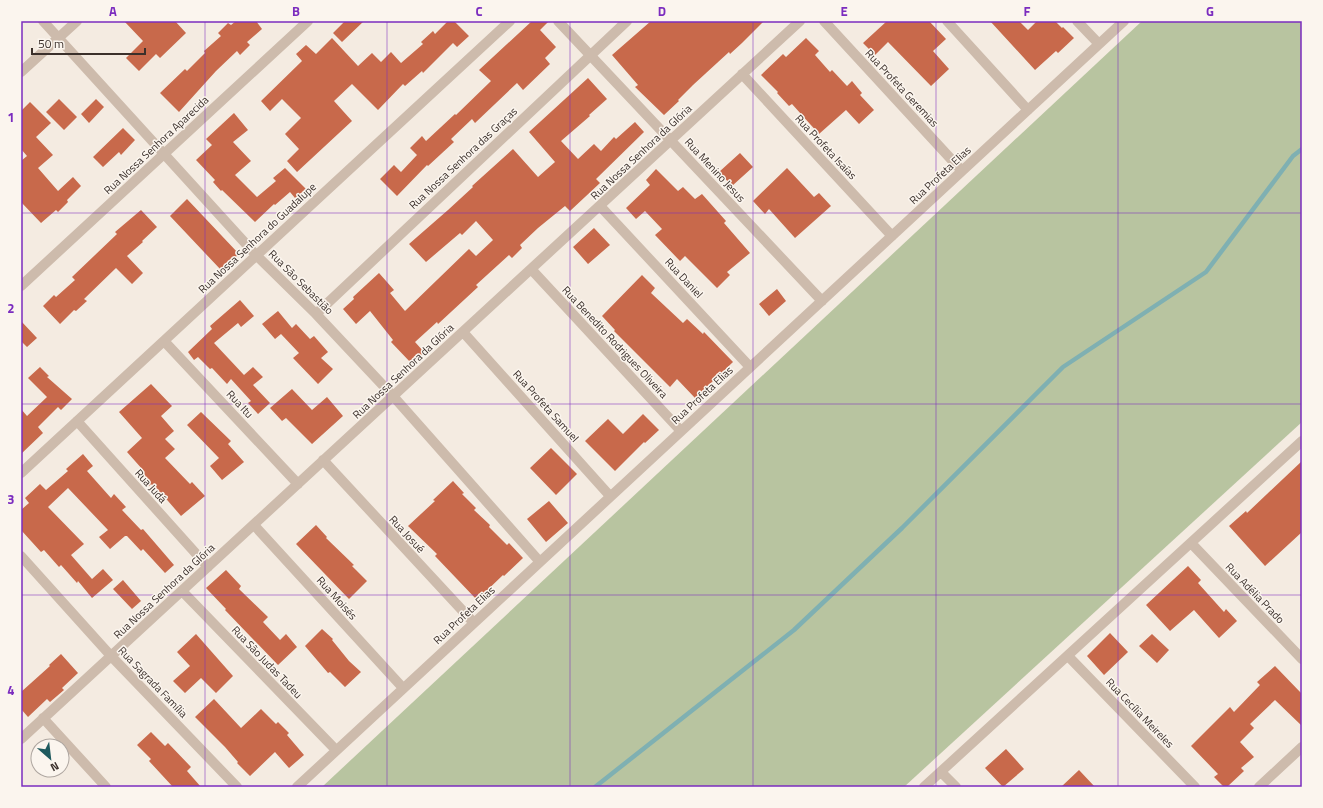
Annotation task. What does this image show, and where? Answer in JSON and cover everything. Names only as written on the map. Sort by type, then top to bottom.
[{"type":"street","name":"Rua São Sebastião","points":[[43,21],[165,153],[256,255],[316,314],[393,396],[540,562]]},
{"type":"street","points":[[21,72],[77,21]]},
{"type":"street","name":"Rua Nossa Senhora Aparecida","points":[[21,286],[308,21]]},
{"type":"street","name":"Rua Nossa Senhora do Guadalupe","points":[[21,473],[510,21]]},
{"type":"street","name":"Rua Menino Jesus","points":[[558,21],[822,301]]},
{"type":"street","name":"Rua Nossa Senhora das Graças","points":[[316,314],[627,21]]},
{"type":"street","name":"Rua Nossa Senhora da Glória","points":[[21,739],[800,21]]},
{"type":"street","name":"Rua Profeta Geremias","points":[[824,21],[962,171]]},
{"type":"street","points":[[946,21],[1028,110]]},
{"type":"street","points":[[1077,21],[1099,44]]},
{"type":"street","name":"Rua Profeta Elias","points":[[296,787],[1124,21]]},
{"type":"street","name":"Rua Profeta Isaías","points":[[742,74],[892,236]]},
{"type":"street","name":"Rua Daniel","points":[[600,206],[750,367]]},
{"type":"street","name":"Rua Benedito Rodrigues Oliveira","points":[[531,269],[681,431]]},
{"type":"street","name":"Rua Profeta Samuel","points":[[463,332],[610,496]]},
{"type":"street","name":"Rua Itu","points":[[164,341],[298,484]]},
{"type":"street","name":"Rua Judá","points":[[77,422],[208,566]]},
{"type":"street","points":[[924,787],[1302,441]]},
{"type":"street","name":"Rua Josué","points":[[323,460],[474,623]]},
{"type":"street","name":"Rua Moisés","points":[[254,525],[403,688]]},
{"type":"street","name":"Rua Adélia Prado","points":[[1191,543],[1302,659]]},
{"type":"street","name":"Rua Sagrada Família","points":[[21,556],[111,656],[237,787]]},
{"type":"street","name":"Rua São Judas Tadeu","points":[[182,591],[336,750]]},
{"type":"street","name":"Rua Cecília Meireles","points":[[1068,656],[1195,787]]},
{"type":"street","points":[[43,718],[106,787]]},
{"type":"street","points":[[1259,787],[1302,747]]},
{"type":"street","points":[[941,772],[956,787]]},
{"type":"green space","points":[[1142,21],[1302,21],[1302,422],[904,787],[322,787]]},
{"type":"building","points":[[124,21],[175,21],[186,33],[160,58],[156,54],[139,71],[126,58],[143,41]]},
{"type":"building","points":[[236,21],[256,21],[262,29],[247,42],[250,45],[240,55],[237,51],[216,71],[179,112],[160,93],[185,69],[187,71],[205,53],[204,51],[221,36],[218,33],[228,23],[231,25]]},
{"type":"building","points":[[345,21],[364,21],[342,42],[333,33]]},
{"type":"building","points":[[448,21],[454,21],[469,36],[457,47],[453,43],[423,73],[422,71],[405,86],[403,84],[378,110],[352,84],[334,101],[352,121],[297,172],[287,161],[299,149],[285,134],[301,118],[282,99],[270,111],[261,101],[302,61],[296,54],[306,45],[316,54],[332,38],[358,66],[372,53],[381,62],[391,52],[401,63],[423,44],[421,42],[433,31],[435,34]]},
{"type":"building","points":[[532,21],[549,21],[540,30],[556,47],[545,58],[550,64],[523,90],[517,83],[475,123],[472,119],[451,139],[454,142],[428,166],[427,165],[397,196],[380,179],[394,165],[401,172],[417,155],[410,148],[422,136],[426,141],[455,114],[456,115],[491,81],[479,70]]},
{"type":"building","points":[[651,21],[764,21],[730,54],[729,52],[693,85],[664,115],[635,87],[638,85],[612,55]]},
{"type":"building","points":[[887,21],[929,21],[946,39],[933,51],[949,69],[931,86],[888,42],[875,55],[863,43]]},
{"type":"building","points":[[990,21],[1019,21],[1028,30],[1037,21],[1055,21],[1074,38],[1058,53],[1056,51],[1035,70]]},
{"type":"building","points":[[806,38],[819,51],[815,55],[830,72],[832,70],[847,86],[852,81],[862,93],[860,95],[874,110],[859,124],[846,110],[819,134],[792,104],[789,106],[777,93],[778,92],[761,75],[783,54],[786,57]]},
{"type":"building","points":[[588,78],[607,99],[561,141],[578,159],[594,144],[601,151],[614,137],[616,139],[635,122],[644,132],[596,179],[600,183],[570,211],[565,206],[538,228],[520,245],[522,248],[512,258],[509,255],[476,285],[478,287],[438,324],[437,322],[415,342],[424,352],[412,364],[391,342],[393,340],[370,311],[356,324],[343,309],[354,299],[353,297],[379,273],[394,290],[390,293],[405,311],[469,249],[476,256],[493,240],[476,221],[462,235],[460,233],[426,262],[409,244],[513,149],[538,177],[555,162],[529,132]]},
{"type":"building","points":[[59,99],[77,117],[64,130],[46,112]]},
{"type":"building","points":[[96,99],[104,107],[89,123],[81,114]]},
{"type":"building","points":[[30,102],[51,123],[36,137],[53,155],[38,168],[58,191],[73,177],[81,186],[67,200],[68,202],[58,212],[56,210],[41,223],[21,202],[21,161],[27,156],[21,149],[21,111]]},
{"type":"building","points":[[234,113],[248,130],[233,142],[251,161],[235,175],[257,197],[276,181],[273,178],[285,168],[306,189],[295,198],[290,192],[275,205],[274,204],[255,222],[222,190],[221,191],[213,182],[215,180],[196,160],[212,145],[206,139]]},
{"type":"building","points":[[123,128],[135,140],[121,155],[119,152],[103,167],[93,157]]},
{"type":"building","points":[[740,153],[753,167],[732,186],[719,172]]},
{"type":"building","points":[[787,168],[814,197],[819,193],[831,206],[795,238],[769,209],[765,214],[753,201]]},
{"type":"building","points":[[656,169],[678,191],[683,187],[695,199],[702,194],[726,221],[724,223],[750,253],[727,272],[730,275],[717,288],[685,256],[680,261],[655,235],[662,229],[645,211],[636,219],[626,208],[650,185],[646,180]]},
{"type":"building","points":[[187,199],[239,254],[221,270],[170,216]]},
{"type":"building","points":[[141,210],[157,227],[127,256],[143,273],[132,284],[116,268],[84,299],[87,301],[76,311],[74,310],[60,324],[43,306],[54,295],[56,297],[75,280],[72,277],[117,234],[115,232]]},
{"type":"building","points":[[594,228],[610,245],[588,264],[573,247]]},
{"type":"building","points":[[642,275],[655,288],[651,293],[683,323],[687,319],[703,334],[704,332],[733,362],[695,398],[677,379],[670,387],[614,331],[615,330],[602,316]]},
{"type":"building","points":[[777,289],[786,301],[769,316],[759,304]]},
{"type":"building","points":[[240,300],[254,316],[241,327],[238,323],[214,343],[244,375],[253,367],[263,377],[253,385],[270,403],[258,414],[248,403],[251,401],[231,379],[227,384],[212,368],[210,369],[198,357],[194,360],[188,352],[212,329],[210,326]]},
{"type":"building","points":[[278,311],[292,328],[296,324],[310,339],[314,336],[328,352],[321,358],[333,369],[318,384],[293,358],[299,353],[281,334],[275,339],[262,324]]},
{"type":"building","points":[[21,321],[37,338],[27,347],[21,341]]},
{"type":"building","points":[[40,367],[49,376],[47,377],[72,399],[61,410],[58,407],[38,427],[43,433],[21,454],[21,409],[27,416],[47,397],[28,378]]},
{"type":"building","points":[[151,384],[172,406],[161,416],[174,431],[165,439],[175,449],[165,458],[190,484],[192,482],[205,496],[181,516],[162,494],[161,495],[151,484],[149,486],[139,474],[143,470],[127,452],[142,438],[119,412]]},
{"type":"building","points":[[292,389],[312,410],[327,397],[343,416],[312,444],[286,418],[282,421],[270,408]]},
{"type":"building","points":[[201,412],[231,441],[228,444],[244,462],[222,480],[210,466],[219,458],[187,425]]},
{"type":"building","points":[[643,414],[659,430],[645,443],[644,442],[615,471],[585,441],[608,419],[623,434]]},
{"type":"building","points":[[551,448],[577,474],[556,495],[530,468]]},
{"type":"building","points":[[83,454],[93,466],[87,471],[111,498],[114,494],[126,507],[122,510],[141,530],[143,529],[174,565],[165,573],[143,549],[141,551],[127,536],[125,536],[110,549],[99,537],[108,530],[68,488],[48,507],[84,544],[71,555],[92,579],[103,569],[113,580],[92,598],[78,581],[77,583],[61,565],[59,567],[44,550],[41,552],[21,530],[21,510],[29,503],[25,498],[40,484],[46,490],[68,471],[66,469]]},
{"type":"building","points":[[1302,461],[1302,532],[1265,566],[1229,526],[1246,511],[1247,513]]},
{"type":"building","points":[[453,481],[464,493],[462,494],[476,508],[474,510],[490,525],[489,527],[507,545],[509,543],[523,558],[477,600],[435,556],[437,554],[408,526],[435,501],[433,500]]},
{"type":"building","points":[[549,501],[568,523],[546,542],[527,519]]},
{"type":"building","points":[[316,525],[327,537],[326,538],[354,565],[352,566],[367,581],[349,599],[296,544]]},
{"type":"building","points":[[1188,566],[1201,580],[1198,583],[1224,612],[1226,609],[1237,621],[1219,638],[1194,610],[1170,631],[1146,605]]},
{"type":"building","points":[[226,570],[241,586],[239,589],[268,617],[263,622],[280,640],[286,634],[297,647],[278,665],[206,588]]},
{"type":"building","points":[[123,580],[141,601],[132,609],[113,589]]},
{"type":"building","points":[[322,629],[333,639],[332,640],[349,661],[361,672],[345,687],[330,672],[328,673],[305,646]]},
{"type":"building","points":[[1110,633],[1128,652],[1104,675],[1087,656]]},
{"type":"building","points":[[196,634],[233,676],[216,693],[201,678],[185,693],[173,681],[190,666],[177,652]]},
{"type":"building","points":[[1152,634],[1169,650],[1157,663],[1139,646]]},
{"type":"building","points":[[61,654],[78,673],[62,688],[64,690],[50,702],[47,699],[28,717],[21,709],[21,692]]},
{"type":"building","points":[[1275,666],[1302,694],[1302,726],[1275,700],[1250,724],[1254,728],[1240,742],[1254,757],[1241,768],[1244,771],[1227,787],[1224,787],[1214,777],[1218,774],[1191,746],[1230,707],[1234,712],[1260,685],[1257,682]]},
{"type":"building","points":[[214,699],[241,728],[261,709],[276,724],[278,722],[289,733],[287,735],[304,755],[289,768],[275,752],[250,776],[237,763],[238,762],[225,747],[195,717]]},
{"type":"building","points":[[151,732],[165,746],[168,743],[191,767],[187,771],[201,787],[173,787],[149,761],[151,759],[137,745]]},
{"type":"building","points":[[1006,749],[1024,769],[1003,787],[985,768]]},
{"type":"building","points":[[1079,770],[1095,787],[1061,787]]},
{"type":"waterway","points":[[595,787],[794,630],[902,528],[1063,367],[1206,272],[1293,156],[1302,149]]}]
